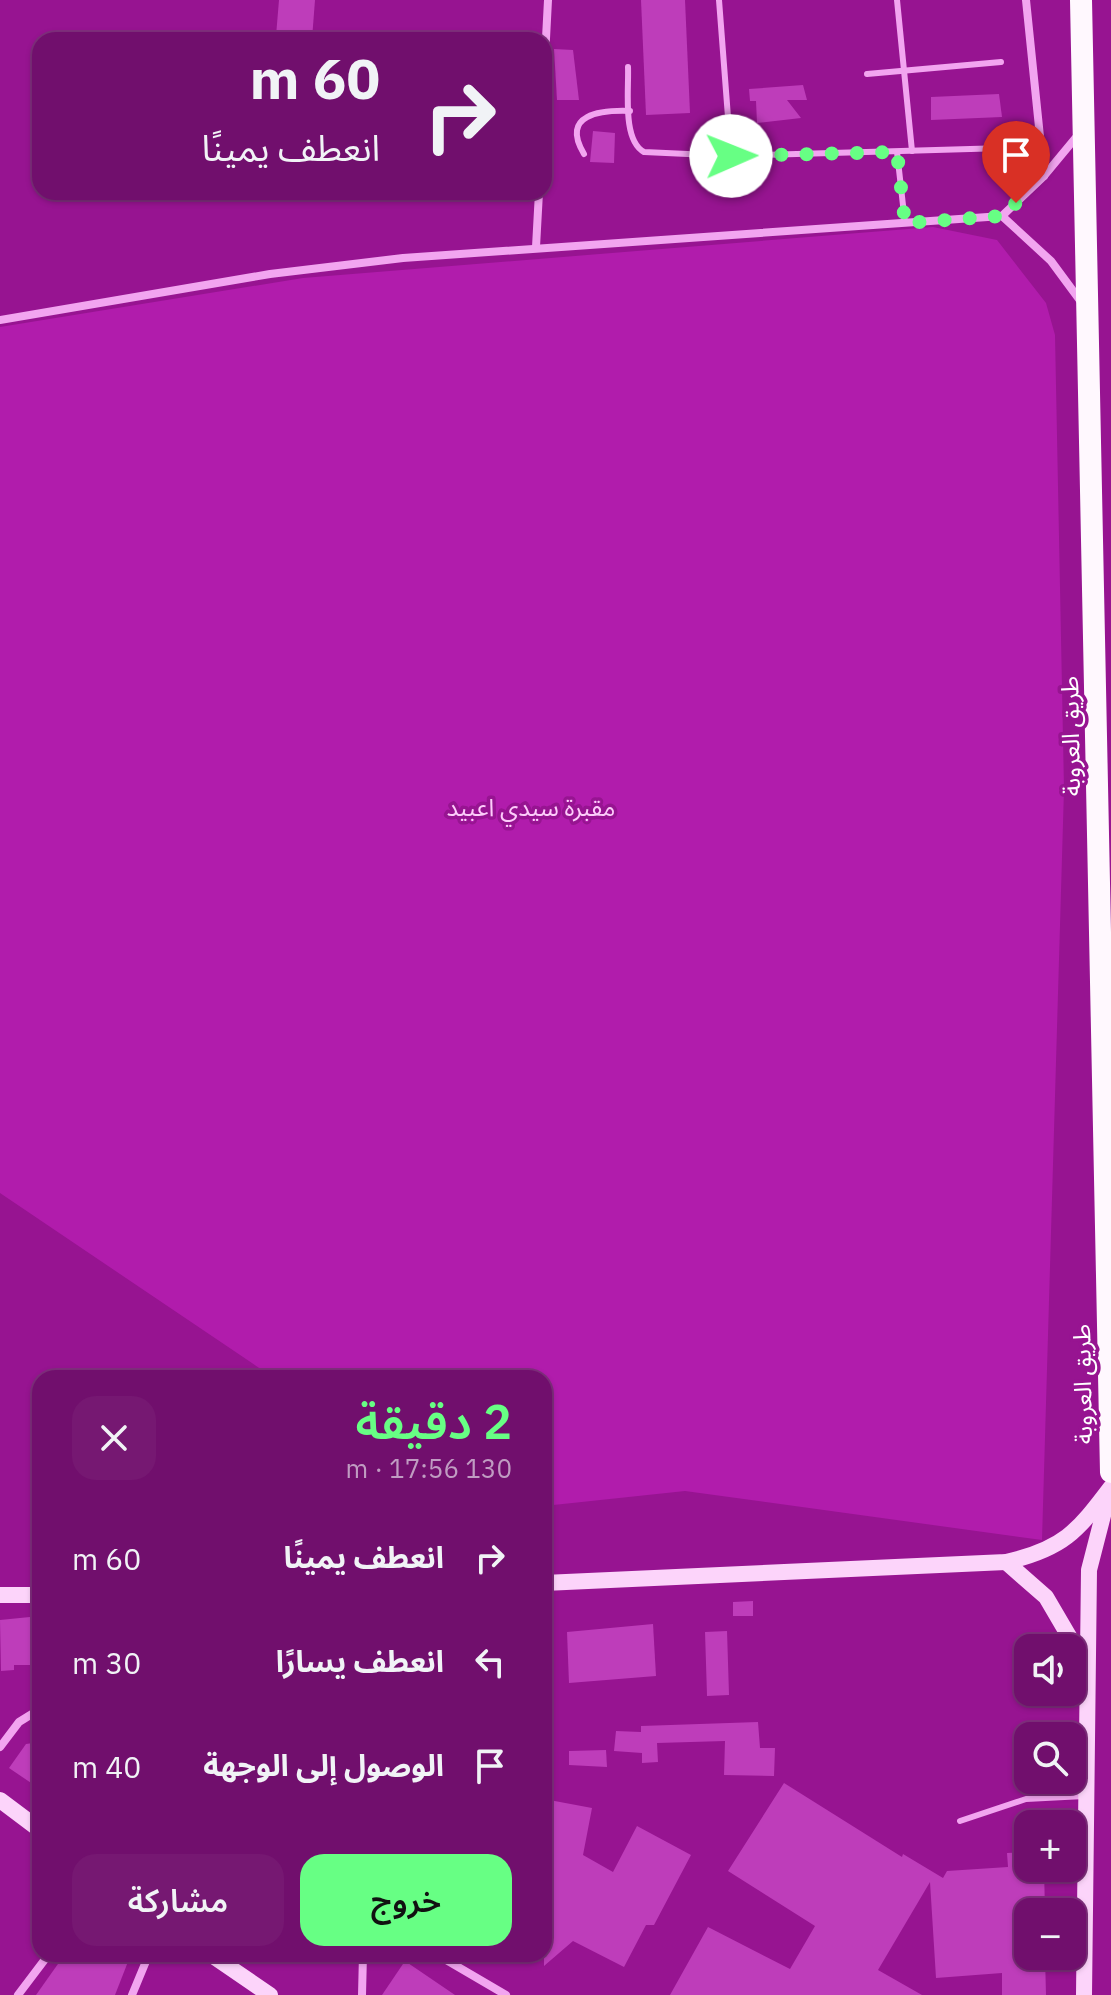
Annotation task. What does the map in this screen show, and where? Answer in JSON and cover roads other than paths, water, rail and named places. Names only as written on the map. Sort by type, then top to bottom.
[{"type":"highway","name":"طريق العروبة","points":[[1081,0],[1086,123],[1111,1472]]},
{"type":"main road","points":[[552,1583],[1006,1562],[1058,1546],[1078,1531],[1111,1487]]},
{"type":"main road","points":[[1084,1995],[1089,1570],[1111,1487]]},
{"type":"main road","points":[[1006,1562],[1046,1597],[1088,1669]]},
{"type":"main road","points":[[0,1595],[32,1595]]},
{"type":"main road","points":[[0,1800],[32,1824]]},
{"type":"main road","points":[[222,1962],[270,1995]]},
{"type":"street","points":[[546,32],[548,0]]},
{"type":"street","points":[[1026,0],[1044,176]]},
{"type":"street","points":[[0,320],[323,267],[536,247],[1002,216],[1044,176],[1086,123]]},
{"type":"street","points":[[536,247],[539,200]]},
{"type":"street","points":[[1002,216],[1051,261],[1089,317]]},
{"type":"street","points":[[0,1747],[19,1722],[32,1714]]},
{"type":"street","points":[[18,1995],[43,1962]]},
{"type":"street","points":[[132,1995],[146,1962]]},
{"type":"street","points":[[362,1995],[363,1962]]},
{"type":"street","points":[[450,1962],[506,1995]]},
{"type":"lane","points":[[719,0],[731,156]]},
{"type":"lane","points":[[897,0],[912,151]]},
{"type":"lane","points":[[867,74],[1001,62]]},
{"type":"lane","points":[[628,67],[631,137],[636,148],[644,152],[731,156],[1005,148]]},
{"type":"lane","points":[[584,154],[577,143],[578,129],[587,116],[598,109],[630,111]]},
{"type":"lane","points":[[897,152],[905,223]]},
{"type":"lane","points":[[960,1821],[1026,1799],[1084,1796]]},
{"type":"park label","name":"مقبرة سيدي اعبيد","points":[[531,808]]}]
